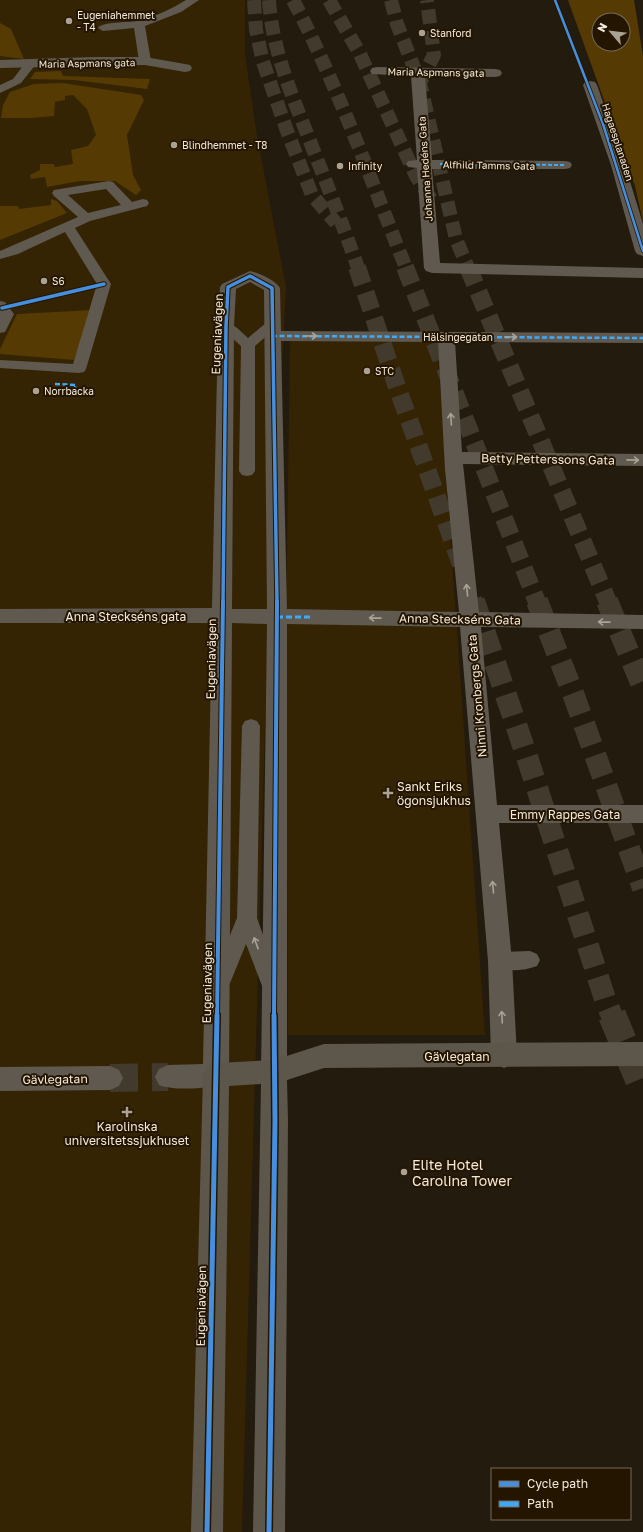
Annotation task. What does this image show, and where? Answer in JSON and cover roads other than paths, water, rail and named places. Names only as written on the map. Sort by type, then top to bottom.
[{"type":"street","name":"Maria Aspmans gata","points":[[0,64],[145,61],[185,68]]},
{"type":"street","name":"Maria Aspmans gata","points":[[377,71],[495,73]]},
{"type":"street","name":"Johanna Hedéns Gata","points":[[418,71],[419,164],[432,268],[643,273]]},
{"type":"street","name":"Hagaesplanaden","points":[[590,85],[618,165],[643,251]]},
{"type":"street","name":"Alfhild Tamms Gata","points":[[419,164],[565,166]]},
{"type":"street","name":"Eugeniavägen","points":[[207,1532],[218,990],[221,616],[226,326],[228,287],[250,276],[272,288],[277,617],[274,993],[274,1072],[276,1121],[269,1532]]},
{"type":"street","name":"Hälsingegatan","points":[[272,330],[446,337],[643,338]]},
{"type":"street","name":"Ninni Kronbergs Gata","points":[[446,337],[454,458],[500,961],[504,1056]]},
{"type":"street","name":"Betty Petterssons Gata","points":[[454,458],[643,460]]},
{"type":"street","name":"Anna Steckséns gata","points":[[0,616],[162,615],[277,617]]},
{"type":"street","name":"Anna Steckséns Gata","points":[[277,617],[643,622]]},
{"type":"street","name":"Emmy Rappes Gata","points":[[487,814],[643,814]]},
{"type":"street","name":"Gävlegatan","points":[[216,1075],[274,1072],[324,1056],[643,1054]]},
{"type":"street","points":[[168,1077],[216,1075]]},
{"type":"street","name":"Gävlegatan","points":[[0,1079],[110,1078]]},
{"type":"lane","points":[[103,28],[139,24],[177,10],[194,0]]},
{"type":"lane","name":"Maria Aspmans gata","points":[[139,24],[145,61]]},
{"type":"lane","name":"Maria Aspmans gata","points":[[0,90],[17,81],[30,64]]},
{"type":"lane","points":[[86,218],[58,193],[109,185],[130,207]]},
{"type":"lane","points":[[0,255],[13,251],[86,218],[143,203]]},
{"type":"lane","points":[[0,364],[79,369],[104,284],[68,226]]},
{"type":"lane","points":[[0,305],[7,314],[0,329]]},
{"type":"lane","points":[[226,326],[248,345],[247,471]]},
{"type":"lane","points":[[248,345],[272,330]]},
{"type":"lane","points":[[218,990],[247,918],[251,726]]},
{"type":"lane","points":[[247,918],[274,993]]},
{"type":"lane","points":[[500,961],[530,960]]},
{"type":"tunnel","points":[[254,0],[256,30],[263,62],[287,131],[312,195],[336,223]]},
{"type":"tunnel","points":[[269,0],[274,34],[282,67],[358,268]]},
{"type":"tunnel","points":[[293,0],[325,66],[339,99],[406,268]]},
{"type":"tunnel","points":[[329,0],[359,52],[416,176],[434,204]]},
{"type":"tunnel","points":[[391,0],[397,24],[420,83]]},
{"type":"tunnel","points":[[420,83],[434,55],[427,0]]},
{"type":"tunnel","points":[[420,83],[456,239],[468,268]]},
{"type":"tunnel","points":[[357,267],[395,381],[462,567]]},
{"type":"tunnel","points":[[405,267],[537,602]]},
{"type":"tunnel","points":[[468,267],[608,602]]},
{"type":"tunnel","points":[[474,601],[528,760],[606,1002],[612,1016]]},
{"type":"tunnel","points":[[537,601],[574,696],[643,888]]},
{"type":"tunnel","points":[[607,601],[643,687]]},
{"type":"tunnel","points":[[612,1015],[643,1089]]},
{"type":"tunnel","points":[[110,1078],[168,1077]]},
{"type":"place","name":"Eugeniahemmet - T4","points":[[69,21]]},
{"type":"place","name":"Stanford","points":[[422,33]]},
{"type":"place","name":"Blindhemmet - T8","points":[[174,145]]},
{"type":"place","name":"Infinity","points":[[340,166]]},
{"type":"place","name":"S6","points":[[44,281]]},
{"type":"place","name":"STC","points":[[367,371]]},
{"type":"place","name":"Norrbacka","points":[[36,391]]},
{"type":"place","name":"Sankt Eriks ögonsjukhus","points":[[388,793]]},
{"type":"place","name":"Karolinska universitetssjukhuset","points":[[127,1112]]},
{"type":"place","name":"Elite Hotel Carolina Tower","points":[[404,1172]]}]
